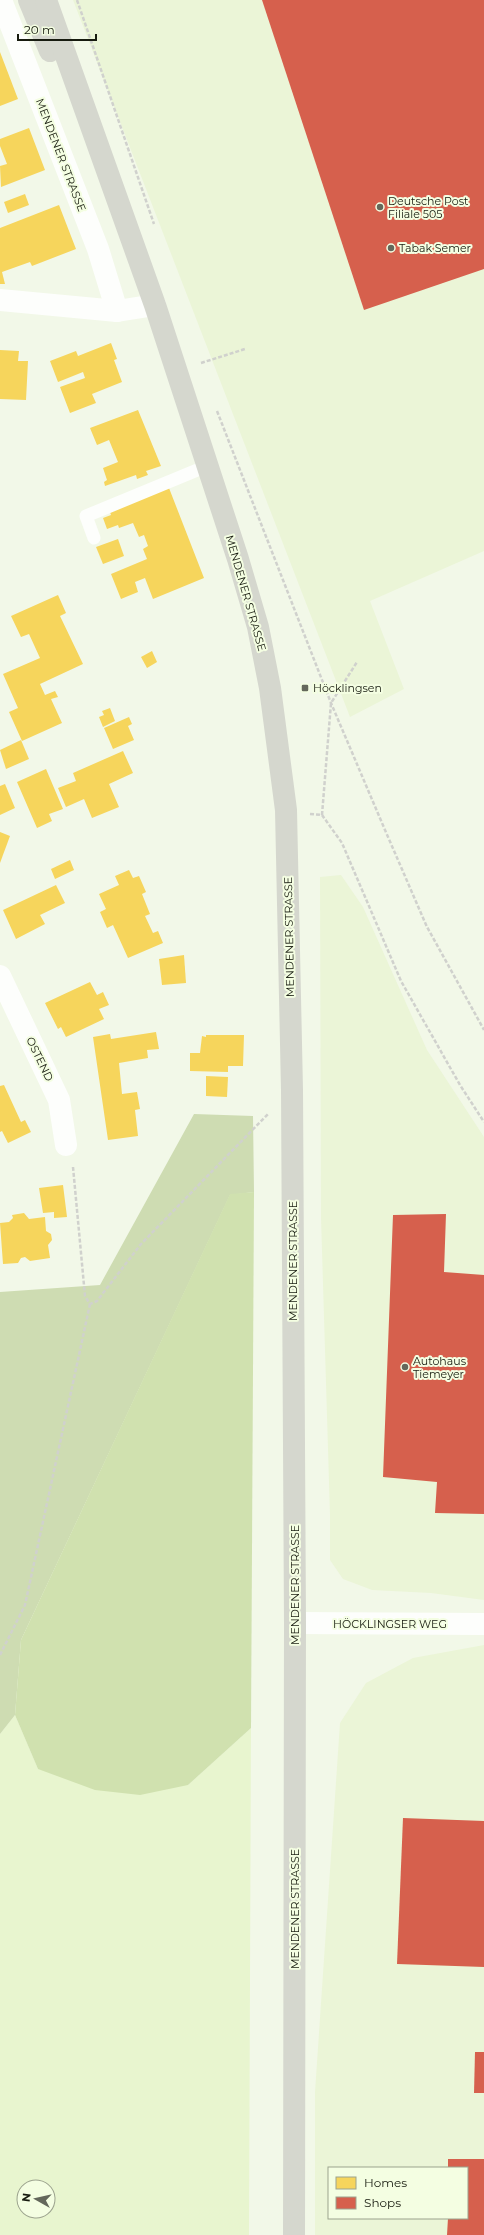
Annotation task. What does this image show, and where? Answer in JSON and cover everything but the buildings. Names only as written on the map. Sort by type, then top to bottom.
[{"type":"main road","name":"MENDENER STRASSE","points":[[29,0],[155,305]]},
{"type":"main road","name":"MENDENER STRASSE","points":[[46,0],[155,305],[258,627],[270,688],[286,810],[292,1090],[296,1623],[294,2235]]},
{"type":"street","name":"MENDENER STRASSE","points":[[1,0],[98,249],[117,311]]},
{"type":"street","points":[[0,300],[117,311],[155,305]]},
{"type":"street","name":"OSTEND","points":[[0,976],[59,1100],[66,1145]]},
{"type":"street","name":"HÖCKLINGSER WEG","points":[[296,1623],[484,1624]]},
{"type":"lane","points":[[94,538],[86,516],[207,466]]},
{"type":"path","points":[[77,0],[156,229]]},
{"type":"path","points":[[201,364],[245,349]]},
{"type":"path","points":[[199,356],[203,370]]},
{"type":"path","points":[[215,404],[331,703],[427,927],[484,1030]]},
{"type":"path","points":[[357,662],[331,703],[322,815],[342,843],[401,981],[460,1085],[484,1122]]},
{"type":"path","points":[[286,810],[322,815]]},
{"type":"path","points":[[90,1304],[97,1301],[141,1244],[292,1090]]},
{"type":"path","points":[[0,1655],[25,1605],[90,1304],[85,1296],[73,1168],[66,1145]]},
{"type":"shaded area","points":[[73,0],[484,0],[484,551],[370,601],[404,689],[350,717]]},
{"type":"shaded area","name":"Autohaus Tiemeyer","points":[[341,875],[363,907],[427,1050],[484,1137],[484,1600],[431,1593],[372,1590],[343,1579],[330,1560],[321,1218],[320,877]]},
{"type":"shaded area","points":[[194,1114],[253,1116],[254,1192],[230,1195],[21,1640],[15,1715],[0,1734],[0,1292],[100,1285]]},
{"type":"shaded area","points":[[254,1192],[251,1728],[188,1785],[140,1795],[95,1790],[38,1769],[15,1715],[21,1640],[230,1194]]},
{"type":"shaded area","points":[[484,1645],[484,2235],[315,2235],[315,2092],[340,1723],[366,1683],[413,1658]]},
{"type":"shaded area","points":[[15,1715],[38,1769],[188,1785],[251,1728],[249,2235],[0,2235],[0,1734]]},
{"type":"place","name":"Deutsche Post Filiale 505","points":[[380,207]]},
{"type":"place","name":"Tabak Semer","points":[[391,248]]},
{"type":"place","name":"Höcklingsen","points":[[305,688]]},
{"type":"place","name":"Autohaus Tiemeyer","points":[[405,1367]]}]
